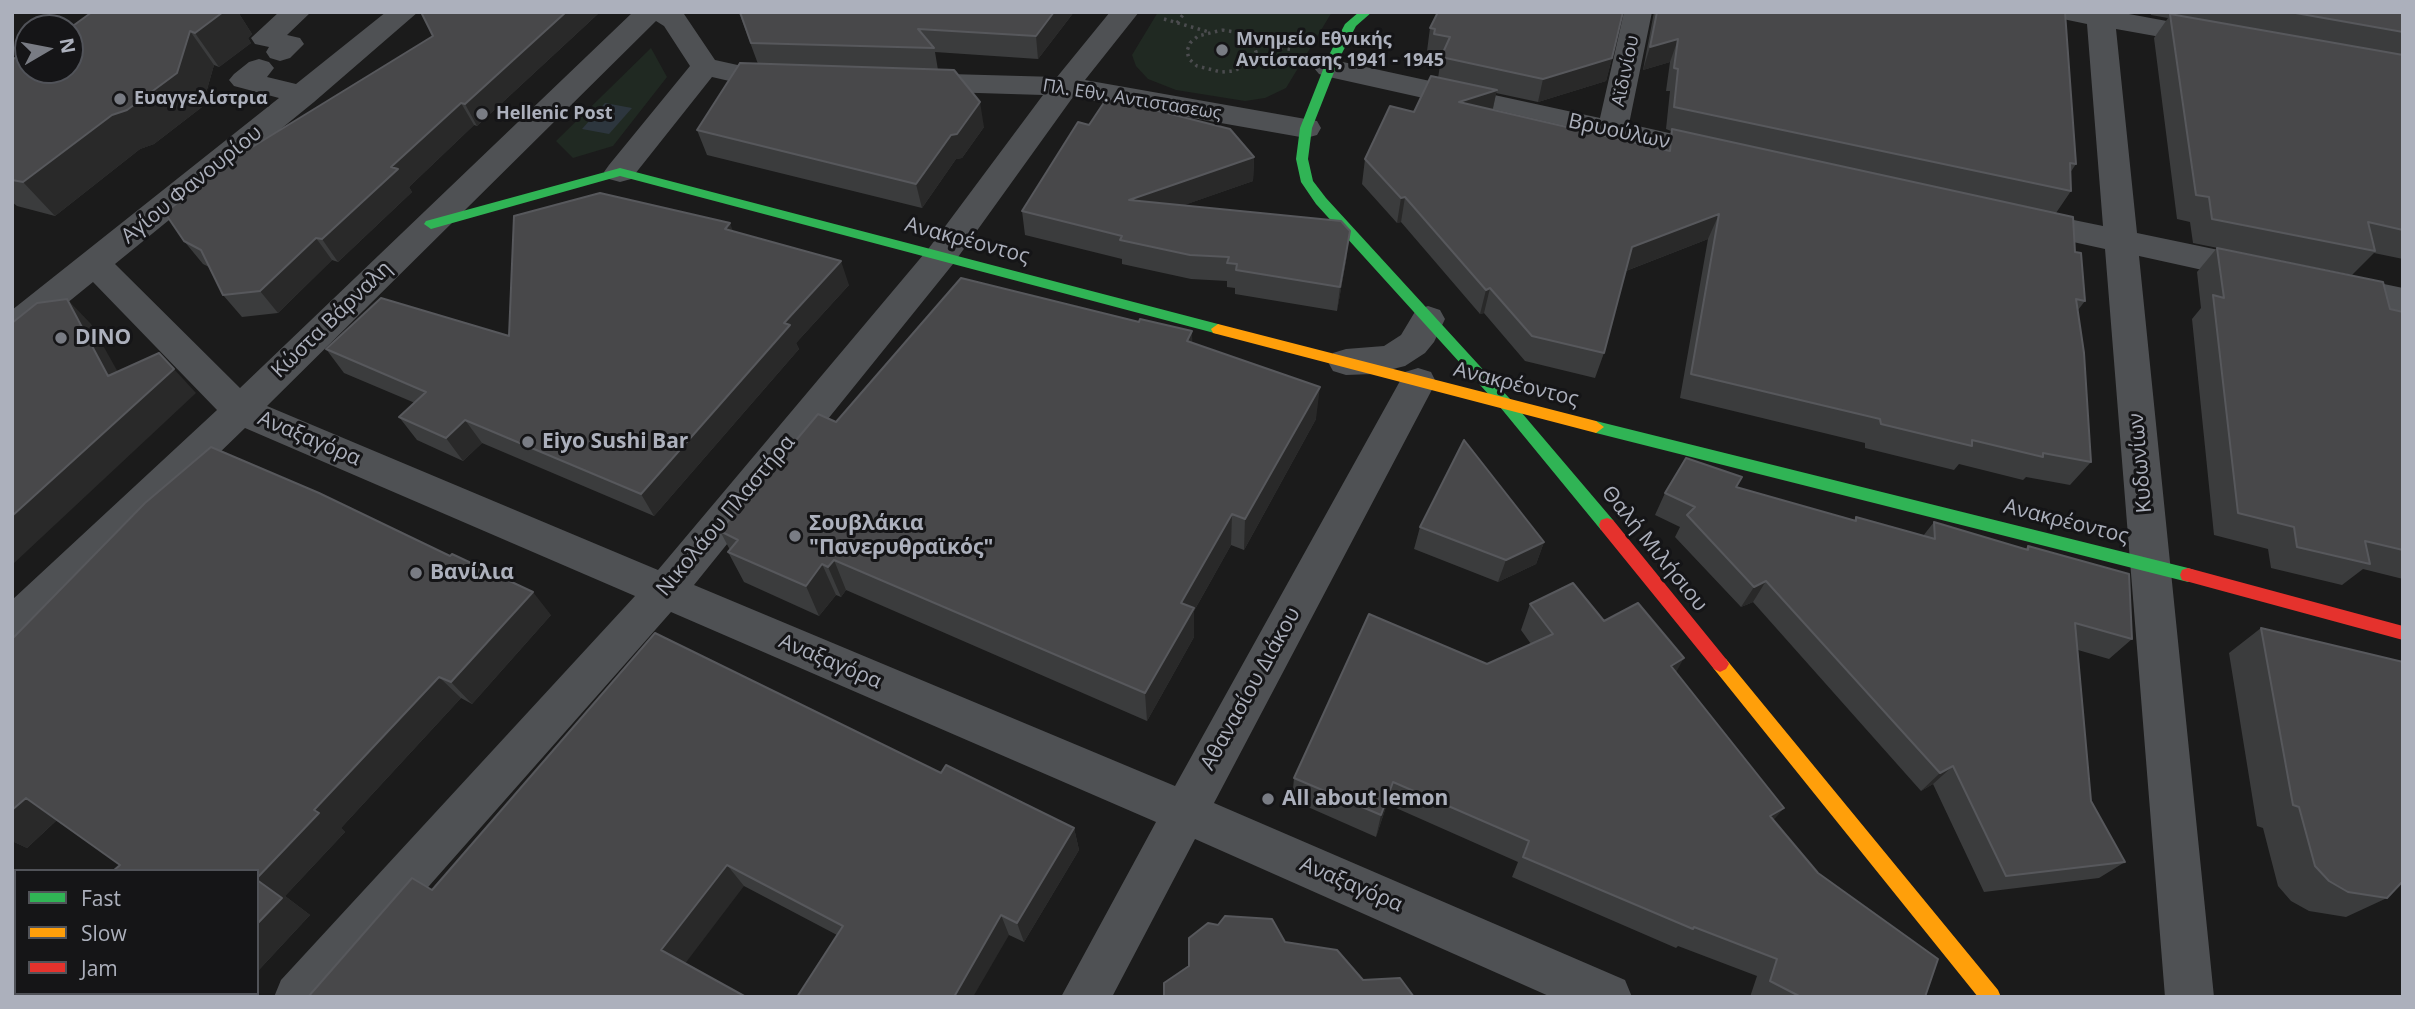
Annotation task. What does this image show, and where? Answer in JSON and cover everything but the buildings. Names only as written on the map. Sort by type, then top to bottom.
[{"type":"street","points":[[297,12],[265,37],[290,44],[244,80],[303,95]]},
{"type":"street","name":"Αγίου Φανουρίου","points":[[12,329],[404,12]]},
{"type":"street","name":"Κώστα Βάρναλη","points":[[12,626],[240,410],[649,12]]},
{"type":"street","points":[[660,12],[674,20],[705,67],[751,77],[819,79]]},
{"type":"street","name":"Θαλή Μιλήσιου","points":[[1366,12],[1351,24],[1329,68],[1306,128],[1302,159],[1307,181],[1321,201],[1506,403],[1804,764],[1991,997]]},
{"type":"street","name":"Αϊδινίου","points":[[1613,130],[1638,12]]},
{"type":"street","name":"Νικολάου Πλαστήρα","points":[[298,997],[665,591],[941,256],[1065,86],[1139,14]]},
{"type":"street","points":[[2089,14],[2238,42]]},
{"type":"street","name":"Κυδωνίων","points":[[2089,14],[2122,242],[2190,997]]},
{"type":"street","points":[[431,224],[620,172],[705,67]]},
{"type":"street","name":"Βρυούλων","points":[[1329,68],[1747,160]]},
{"type":"street","name":"Πλ. Εθν. Αντιστασεως","points":[[888,81],[1065,86],[1306,128]]},
{"type":"street","name":"Ανακρέοντος","points":[[620,172],[1418,382],[2150,565],[2403,633]]},
{"type":"street","points":[[2001,216],[2403,300]]},
{"type":"street","name":"Αναξαγόρα","points":[[95,264],[240,410],[1184,812],[1608,997]]},
{"type":"street","points":[[1346,362],[1393,357],[1413,344],[1428,319]]},
{"type":"street","name":"Αθανασίου Διάκου","points":[[1085,997],[1418,382]]},
{"type":"path","points":[[1177,23],[1185,12]]},
{"type":"path","points":[[1139,14],[1209,32],[1222,30],[1247,37],[1256,52],[1254,60],[1234,71],[1221,72],[1197,66],[1189,59],[1187,51],[1190,43],[1198,36],[1209,32]]},
{"type":"shaded area","points":[[1158,12],[1332,12],[1286,88],[1265,98],[1245,101],[1176,90],[1148,79],[1136,66],[1132,55]]},
{"type":"shaded area","points":[[651,48],[667,77],[613,146],[573,158],[556,141]]},
{"type":"shaded area","points":[[605,103],[632,108],[609,134],[582,129]]},
{"type":"traffic: fast","points":[[1366,12],[1351,24],[1334,57],[1306,128],[1302,159],[1307,182],[1321,201],[1505,403],[1607,525]]},
{"type":"traffic: fast","points":[[431,224],[620,172],[1218,329]]},
{"type":"traffic: fast","points":[[1596,427],[2188,575]]},
{"type":"traffic: slow","points":[[1218,329],[1596,427]]},
{"type":"traffic: slow","points":[[1720,664],[1991,997]]},
{"type":"traffic: jam","points":[[1607,525],[1720,664]]},
{"type":"traffic: jam","points":[[2188,575],[2403,633]]},
{"type":"place","name":"Μνημείο Εθνικής Αντίστασης 1941 - 1945","points":[[1222,50]]},
{"type":"place","name":"Ευαγγελίστρια","points":[[120,99]]},
{"type":"place","name":"Hellenic Post","points":[[482,114]]},
{"type":"place","name":"DINO","points":[[61,338]]},
{"type":"place","name":"Eiyo Sushi Bar","points":[[528,442]]},
{"type":"place","name":"Σουβλάκια \"Πανερυθραϊκός\"","points":[[795,536]]},
{"type":"place","name":"Βανίλια","points":[[416,573]]},
{"type":"place","name":"All about lemon","points":[[1268,799]]}]
